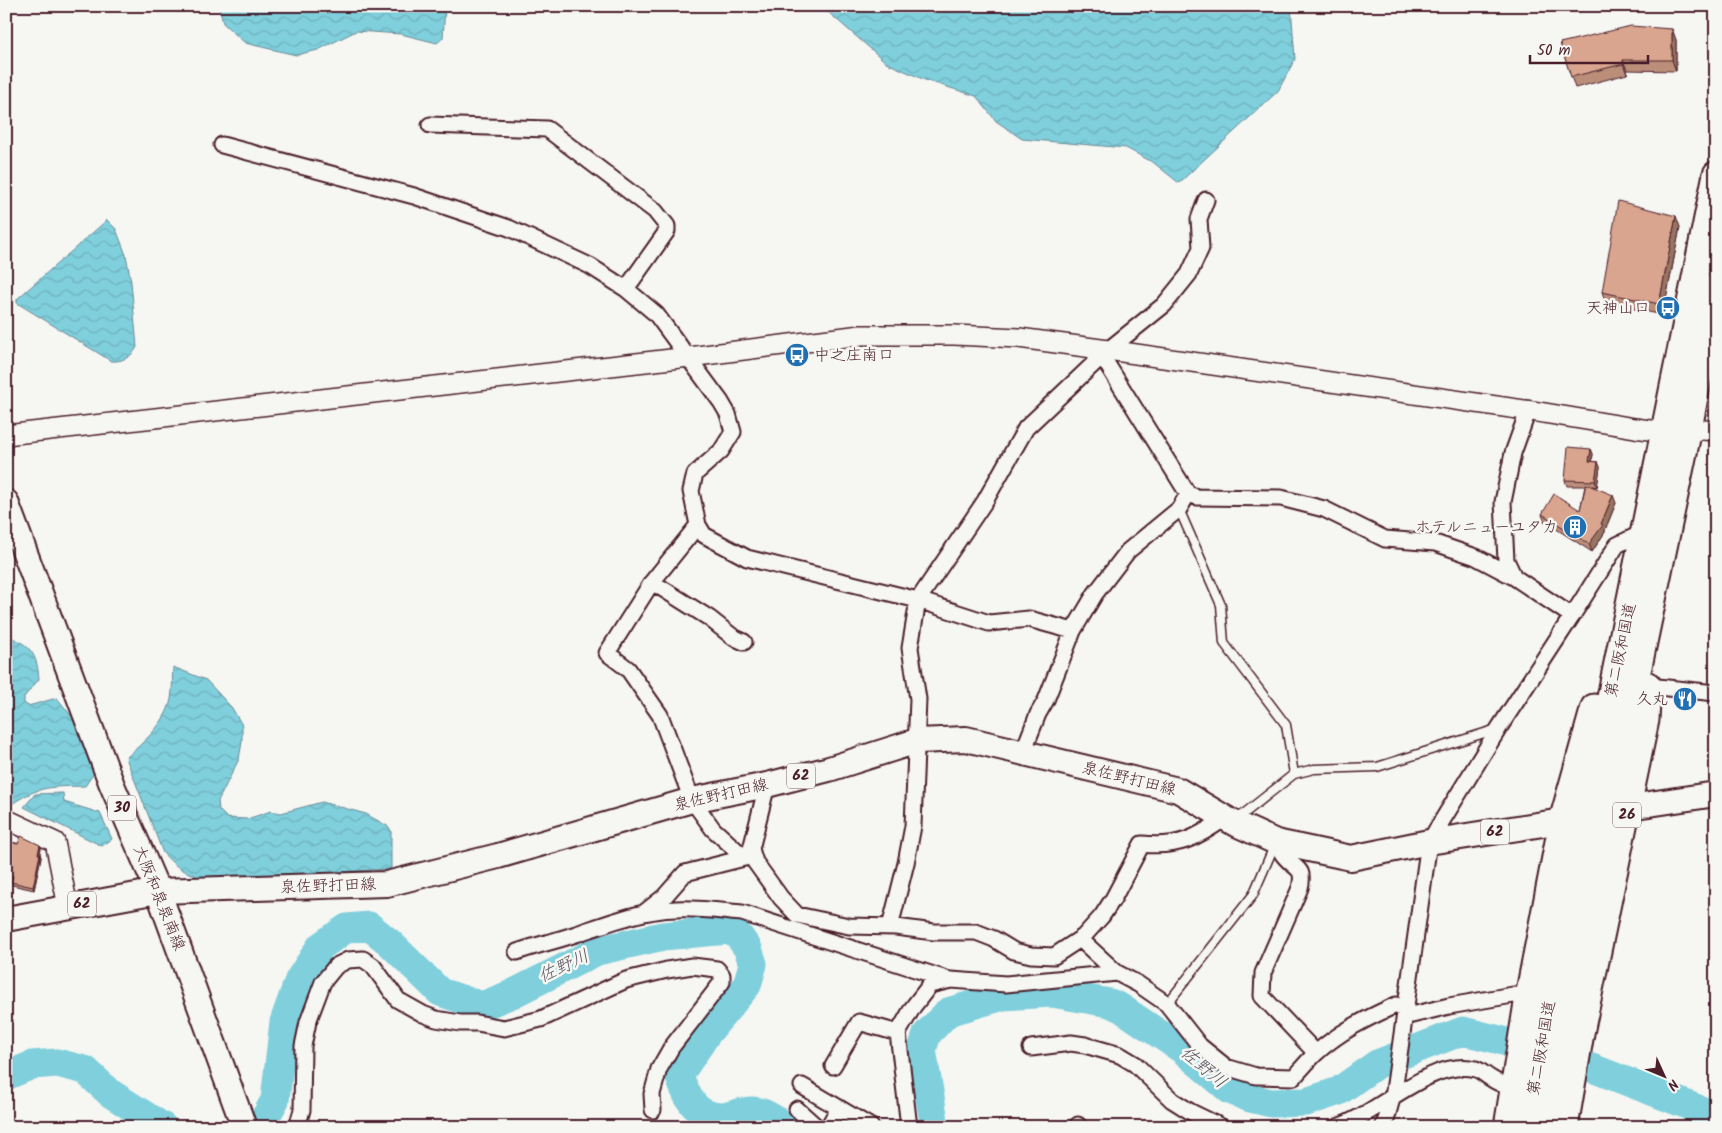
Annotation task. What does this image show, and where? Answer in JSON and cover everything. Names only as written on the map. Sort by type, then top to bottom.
[{"type":"highway","name":"第二阪和国道","points":[[1608,811],[1629,608],[1716,174]]},
{"type":"highway","name":"第二阪和国道","points":[[1528,1127],[1577,912],[1608,811],[1689,429],[1716,286]]},
{"type":"highway","name":"26","points":[[1565,1127],[1581,1033],[1608,811],[1646,720],[1654,595]]},
{"type":"highway","name":"26","points":[[1507,1127],[1526,1005],[1562,821],[1591,718],[1629,608]]},
{"type":"highway","name":"第二阪和国道","points":[[1547,1127],[1569,998],[1577,912]]},
{"type":"main road","name":"大阪和泉泉南線","points":[[6,502],[112,784],[158,891],[242,1120]]},
{"type":"main road","name":"泉佐野打田線","points":[[6,918],[158,891],[387,884],[498,856],[692,800],[767,785],[828,769],[917,741],[966,739],[1178,790],[1229,820],[1276,842],[1351,858],[1429,842],[1716,794]]},
{"type":"street","points":[[430,125],[547,129],[655,211],[667,226],[667,232],[626,288]]},
{"type":"street","points":[[222,145],[414,196],[509,228],[590,266],[626,288],[656,314],[689,357],[728,414],[733,432],[721,451],[695,474],[691,491],[698,525],[704,535],[747,558],[918,600],[989,623],[1029,619],[1073,631]]},
{"type":"street","points":[[890,927],[906,863],[912,826],[918,699],[910,648],[918,600],[986,501],[1026,428],[1104,352],[1164,305],[1189,274],[1201,248],[1199,219],[1206,200]]},
{"type":"street","points":[[6,435],[861,336],[1019,338],[1104,352],[1528,411],[1664,432],[1689,429],[1716,431]]},
{"type":"street","points":[[1104,352],[1188,494],[1197,497],[1281,498],[1324,510],[1385,539],[1434,543],[1468,554],[1514,577],[1572,616]]},
{"type":"street","points":[[1514,577],[1506,560],[1503,502],[1512,453],[1528,411]]},
{"type":"street","points":[[1023,752],[1073,631],[1095,594],[1128,551],[1178,509],[1188,494]]},
{"type":"street","points":[[698,525],[652,582],[607,653],[628,669],[660,714],[692,800],[713,829],[755,862],[781,898],[793,921],[951,980],[1006,984],[1117,973]]},
{"type":"street","points":[[1383,1127],[1394,1094],[1429,842],[1499,728],[1617,545],[1644,532]]},
{"type":"street","points":[[652,582],[709,618],[732,637],[744,642]]},
{"type":"street","points":[[1648,686],[1716,693]]},
{"type":"street","points":[[749,857],[767,785]]},
{"type":"street","points":[[6,819],[55,842],[68,907]]},
{"type":"street","points":[[517,952],[644,912],[676,908],[849,926],[890,927],[934,932],[976,932],[994,939],[1014,951],[1031,955],[1054,956],[1080,939],[1102,916],[1142,844],[1175,844],[1229,820]]},
{"type":"street","points":[[1276,842],[1285,857],[1301,871],[1303,878],[1263,973],[1262,996],[1316,1053]]},
{"type":"street","points":[[644,912],[664,897],[685,873],[749,857]]},
{"type":"street","points":[[1080,939],[1117,973],[1138,984],[1167,1004],[1200,1046],[1226,1067],[1256,1076],[1294,1077],[1316,1053],[1340,1034],[1372,1016],[1396,1005],[1404,1017]]},
{"type":"street","points":[[297,1127],[302,1110],[302,1046],[308,1022],[323,982],[336,966],[348,960],[363,960],[373,966],[398,1000],[423,1014],[436,1019],[504,1028],[541,1019],[626,980],[692,966],[717,969],[722,975],[722,982],[671,1048],[659,1069],[652,1094],[653,1110]]},
{"type":"street","points":[[909,1127],[898,1033],[913,1006],[930,985],[951,980]]},
{"type":"street","points":[[1404,1017],[1449,1006],[1512,995],[1526,1005]]},
{"type":"street","points":[[833,1066],[859,1022],[898,1033]]},
{"type":"street","points":[[1030,1048],[1071,1043],[1086,1045],[1120,1055],[1136,1064],[1172,1100],[1191,1112],[1222,1127]]},
{"type":"street","points":[[1337,1127],[1361,1116],[1394,1094],[1432,1074],[1467,1068],[1478,1070],[1492,1080],[1514,1081]]},
{"type":"street","points":[[802,1086],[871,1127]]},
{"type":"street","points":[[828,1127],[839,1108]]},
{"type":"street","points":[[797,1110],[817,1127]]},
{"type":"lane","points":[[1178,509],[1221,605],[1224,643],[1286,725],[1294,774]]},
{"type":"lane","points":[[1229,820],[1294,774],[1314,769],[1377,767],[1499,728]]},
{"type":"lane","points":[[1167,1004],[1253,895],[1276,842]]},
{"type":"water","points":[[219,6],[445,6],[443,38],[437,43],[401,34],[356,31],[318,50],[296,55],[245,43],[223,23]]},
{"type":"water","points":[[821,6],[1291,6],[1295,59],[1278,91],[1179,183],[1154,163],[1126,148],[1022,139],[996,121],[976,96],[925,80],[887,63]]},
{"type":"water","points":[[107,220],[116,229],[126,255],[131,282],[137,347],[135,351],[123,360],[115,361],[111,361],[17,303],[17,299]]},
{"type":"water","points":[[6,635],[27,647],[37,663],[39,679],[24,697],[24,703],[28,706],[57,698],[73,718],[94,773],[85,786],[47,788],[31,793],[12,804],[6,801]]},
{"type":"water","points":[[173,667],[206,680],[232,708],[242,725],[239,759],[218,801],[219,810],[227,818],[247,819],[271,811],[281,813],[322,802],[366,814],[389,827],[391,831],[391,869],[198,880],[195,875],[181,869],[170,861],[163,853],[126,758],[153,732],[164,717],[171,699]]},
{"type":"water","points":[[63,793],[64,802],[100,813],[112,839],[102,846],[24,807],[35,794]]},
{"type":"building","points":[[1631,26],[1672,29],[1672,60],[1623,60],[1623,64],[1571,77],[1560,43]]},
{"type":"building","points":[[1618,201],[1676,216],[1659,304],[1602,292]]},
{"type":"building","points":[[1568,447],[1591,449],[1589,461],[1598,462],[1595,481],[1565,480]]},
{"type":"building","points":[[1586,484],[1613,495],[1601,524],[1603,525],[1589,544],[1542,514],[1554,494],[1580,510]]},
{"type":"building","points":[[21,836],[40,845],[33,887],[11,882],[13,876],[6,874],[6,841],[18,844]]},
{"type":"waterway","name":"佐野川","points":[[257,1127],[261,1125],[275,1100],[284,1022],[299,980],[321,946],[347,928],[369,926],[390,943],[440,992],[482,1006],[512,994],[597,951],[663,936],[728,930],[738,935],[748,949],[753,964],[747,985],[708,1032],[679,1075],[688,1097],[697,1109],[704,1113],[720,1117],[756,1111],[770,1116],[786,1127]]},
{"type":"waterway","name":"佐野川","points":[[935,1127],[922,1050],[927,1034],[948,1012],[1003,996],[1052,993],[1110,1003],[1121,1008],[1183,1050],[1230,1090],[1250,1098],[1271,1103],[1306,1102],[1339,1091],[1377,1064],[1463,1031],[1500,1040],[1592,1068],[1716,1116]]},
{"type":"waterway","name":"佐野川","points":[[6,1076],[32,1065],[57,1063],[85,1070],[110,1093],[163,1127]]},
{"type":"place","name":"天神山口","points":[[1668,308]]},
{"type":"place","name":"中之庄南口","points":[[797,355]]},
{"type":"place","name":"ホテルニューユタカ","points":[[1575,527]]},
{"type":"place","name":"久丸","points":[[1685,699]]}]
